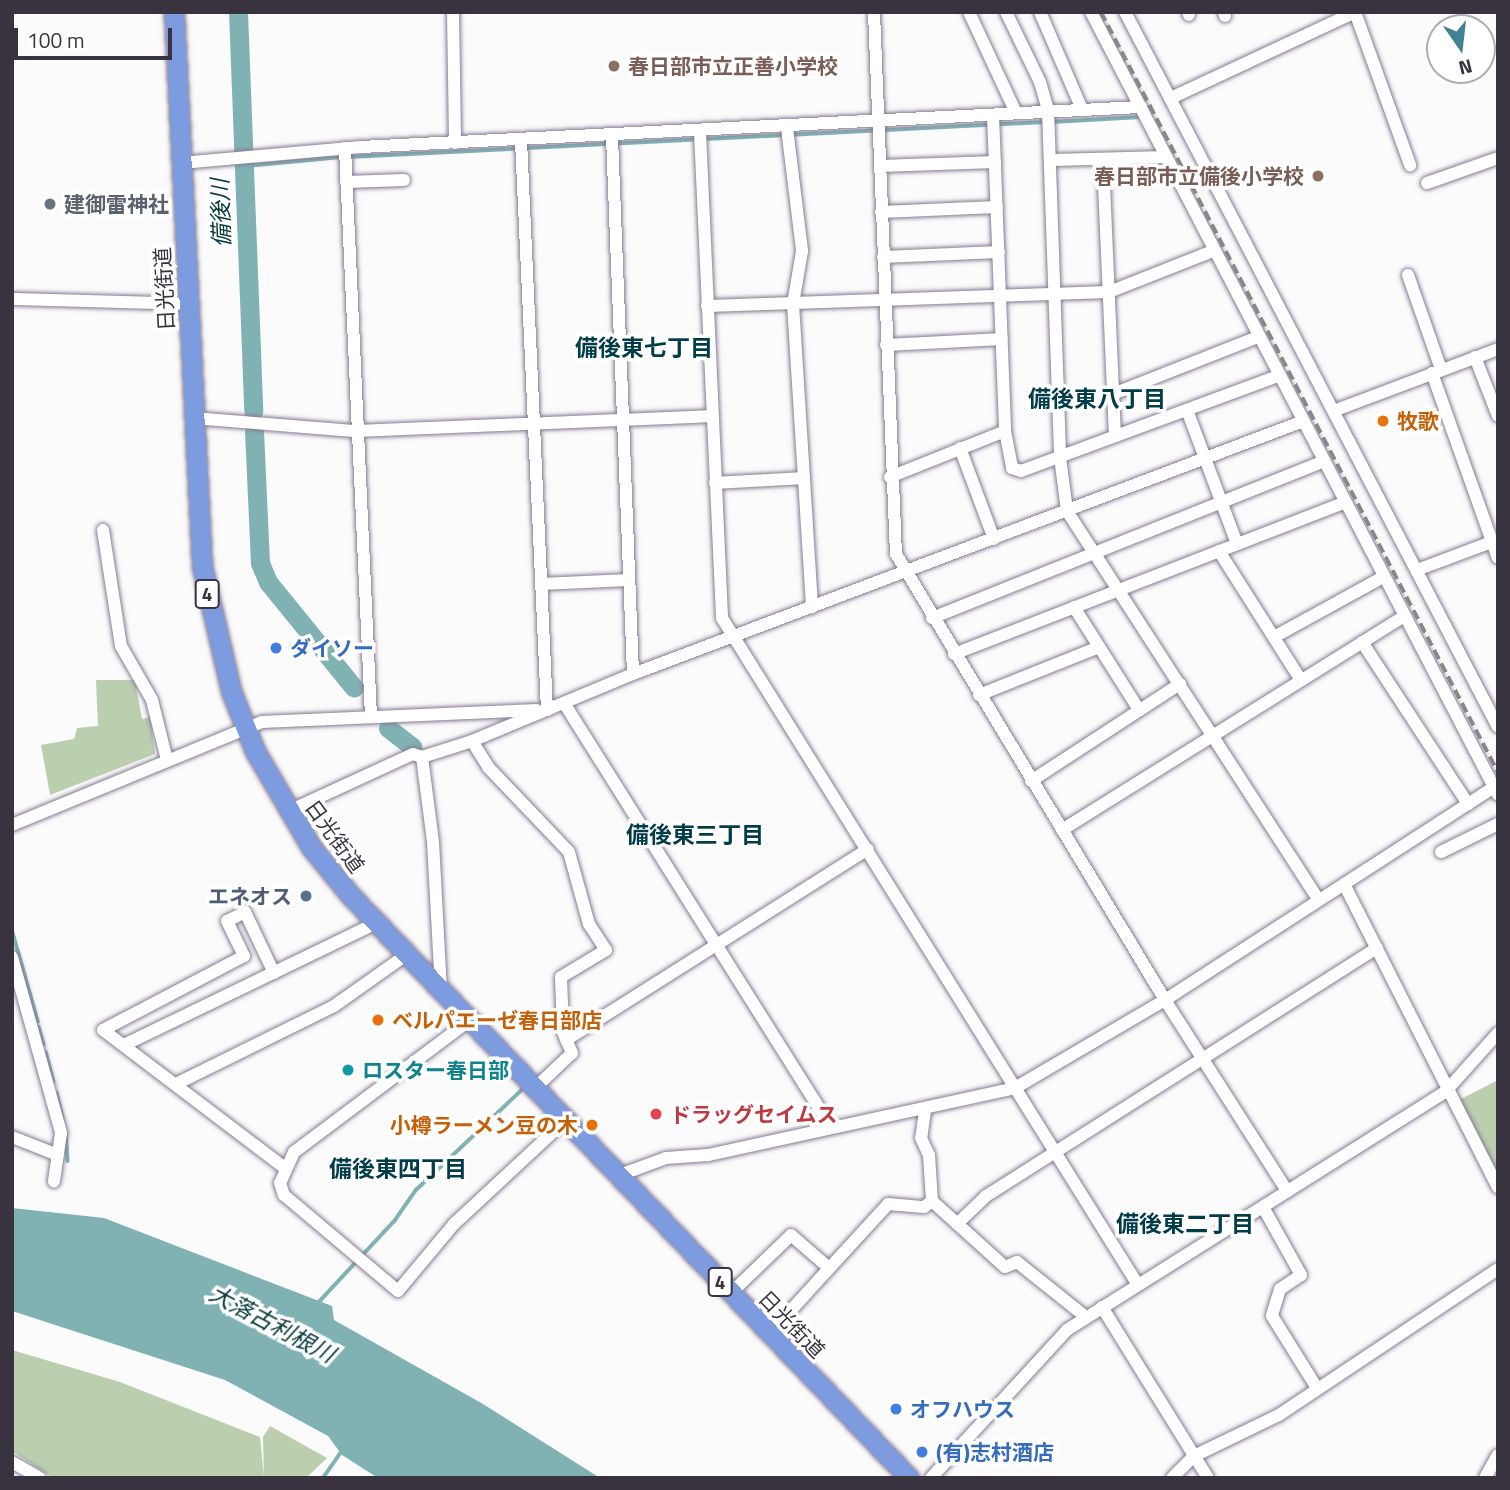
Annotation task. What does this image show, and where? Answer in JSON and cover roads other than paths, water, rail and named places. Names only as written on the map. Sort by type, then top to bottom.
[{"type":"highway","name":"日光街道","points":[[174,12],[202,566],[227,677],[244,728],[311,847],[376,923],[909,1478]]},
{"type":"street","points":[[453,12],[455,143]]},
{"type":"street","points":[[874,12],[890,477],[896,554],[904,573],[1031,781],[1287,1191]]},
{"type":"street","points":[[969,12],[1016,113]]},
{"type":"street","points":[[1006,12],[1040,82],[1048,110],[1053,160],[1060,457],[1067,511],[1320,900]]},
{"type":"street","points":[[617,1176],[666,1158],[708,1155],[831,1127],[925,1111],[1015,1088],[1166,1000],[1468,804],[1496,791],[1301,422],[1091,12]]},
{"type":"street","points":[[1125,12],[1173,97],[1498,727]]},
{"type":"street","points":[[1173,97],[1355,12],[1410,165]]},
{"type":"street","points":[[1043,13],[1082,109]]},
{"type":"street","points":[[181,163],[345,148],[787,128],[993,116],[1048,110],[1140,107]]},
{"type":"street","points":[[993,116],[1005,431],[1012,468],[1021,471],[1278,376]]},
{"type":"street","points":[[787,128],[802,251],[793,304],[812,607]]},
{"type":"street","points":[[700,132],[722,618],[730,637],[867,849],[1138,1285]]},
{"type":"street","points":[[612,137],[633,674]]},
{"type":"street","points":[[521,140],[547,709]]},
{"type":"street","points":[[345,148],[371,717]]},
{"type":"street","points":[[1053,160],[1103,162],[1166,157]]},
{"type":"street","points":[[1427,183],[1498,158]]},
{"type":"street","points":[[880,166],[995,162]]},
{"type":"street","points":[[1103,162],[1115,436]]},
{"type":"street","points":[[346,182],[404,180]]},
{"type":"street","points":[[881,212],[997,207]]},
{"type":"street","points":[[707,306],[1109,292],[1213,251]]},
{"type":"street","points":[[883,257],[999,252]]},
{"type":"street","points":[[1408,275],[1498,558]]},
{"type":"street","points":[[12,299],[187,304]]},
{"type":"street","points":[[1113,394],[1258,337]]},
{"type":"street","points":[[886,345],[1002,340]]},
{"type":"street","points":[[1336,410],[1498,349]]},
{"type":"street","points":[[1475,357],[1498,416]]},
{"type":"street","points":[[1187,410],[1237,544]]},
{"type":"street","points":[[193,418],[356,430],[534,426],[713,416]]},
{"type":"street","points":[[289,811],[412,754],[422,757],[472,741],[633,674],[1301,422]]},
{"type":"street","points":[[890,477],[1005,431]]},
{"type":"street","points":[[960,447],[994,539]]},
{"type":"street","points":[[932,618],[1323,462]]},
{"type":"street","points":[[716,483],[804,478]]},
{"type":"street","points":[[954,654],[1344,503]]},
{"type":"street","points":[[103,530],[121,646],[152,700],[167,760]]},
{"type":"street","points":[[1418,570],[1492,542]]},
{"type":"street","points":[[1219,551],[1301,680]]},
{"type":"street","points":[[1274,637],[1383,577]]},
{"type":"street","points":[[541,583],[629,580]]},
{"type":"street","points":[[1074,607],[1139,710]]},
{"type":"street","points":[[1062,830],[1404,616]]},
{"type":"street","points":[[1362,642],[1468,804]]},
{"type":"street","points":[[979,695],[1099,647]]},
{"type":"street","points":[[1031,781],[1180,684]]},
{"type":"street","points":[[564,703],[831,1127]]},
{"type":"street","points":[[12,825],[244,728],[272,721],[547,709]]},
{"type":"street","points":[[472,741],[488,767],[569,852],[589,924],[606,950],[561,977],[566,1040],[572,1053],[530,1081]]},
{"type":"street","points":[[422,757],[433,842],[442,990]]},
{"type":"street","points":[[1441,852],[1498,824]]},
{"type":"street","points":[[566,1040],[867,849]]},
{"type":"street","points":[[1344,884],[1446,1091],[1498,1187]]},
{"type":"street","points":[[244,956],[227,920],[245,912],[274,972]]},
{"type":"street","points":[[126,1044],[376,923]]},
{"type":"street","points":[[262,948],[103,1030],[126,1044],[285,1168]]},
{"type":"street","points":[[957,1224],[986,1196],[1377,948]]},
{"type":"street","points":[[176,1084],[334,1006],[406,955]]},
{"type":"street","points":[[12,957],[61,1133],[54,1181]]},
{"type":"street","points":[[470,1020],[294,1152],[280,1183],[284,1195],[362,1264],[398,1291],[454,1224],[566,1120]]},
{"type":"street","points":[[931,1478],[1067,1330],[1446,1091],[1498,1033]]},
{"type":"street","points":[[925,1111],[921,1138],[929,1156],[932,1201],[1005,1268],[1017,1262],[1086,1317]]},
{"type":"street","points":[[12,1137],[58,1155]]},
{"type":"street","points":[[770,1333],[888,1205],[924,1207],[932,1201]]},
{"type":"street","points":[[1263,1207],[1301,1275],[1280,1289],[1272,1316],[1317,1388]]},
{"type":"street","points":[[731,1293],[791,1235],[830,1268]]},
{"type":"street","points":[[1172,1478],[1194,1456],[1279,1415],[1498,1269]]},
{"type":"street","points":[[1102,1307],[1208,1478]]},
{"type":"street","points":[[1485,1478],[1498,1455]]},
{"type":"street","points":[[12,1462],[40,1478]]},
{"type":"water","name":"大落古利根川","points":[[12,1208],[104,1218],[332,1306],[334,1320],[483,1404],[600,1478],[378,1478],[342,1455],[328,1436],[225,1380],[12,1311]]},
{"type":"waterway","name":"備後川","points":[[238,12],[253,411]]},
{"type":"waterway","points":[[1052,122],[1140,117]]},
{"type":"waterway","points":[[349,157],[1044,122]]},
{"type":"waterway","points":[[246,166],[341,157]]},
{"type":"waterway","name":"備後川","points":[[254,431],[260,563],[268,582],[354,688]]},
{"type":"waterway","name":"備後川","points":[[388,728],[412,747]]},
{"type":"waterway","points":[[12,929],[38,1021]]},
{"type":"waterway","points":[[39,1027],[44,1044]]},
{"type":"waterway","points":[[46,1052],[54,1081]]},
{"type":"waterway","points":[[318,1303],[395,1220],[416,1190],[526,1086]]},
{"type":"waterway","points":[[57,1093],[63,1118]]},
{"type":"waterway","points":[[66,1132],[68,1161]]},
{"type":"waterway","points":[[323,1478],[342,1451]]},
{"type":"railway","points":[[1101,12],[1498,772]]},
{"type":"place","name":"春日部市立正善小学校","points":[[614,66]]},
{"type":"place","name":"春日部市立備後小学校","points":[[1318,176]]},
{"type":"place","name":"建御雷神社","points":[[50,204]]},
{"type":"place","name":"牧歌","points":[[1383,421]]},
{"type":"place","name":"ダイソー","points":[[276,648]]},
{"type":"place","name":"エネオス","points":[[306,896]]},
{"type":"place","name":"ベルパエーゼ春日部店","points":[[378,1020]]},
{"type":"place","name":"ロスター春日部","points":[[348,1070]]},
{"type":"place","name":"ドラッグセイムス","points":[[656,1114]]},
{"type":"place","name":"小樽ラーメン豆の木","points":[[592,1125]]},
{"type":"place","name":"オフハウス","points":[[896,1409]]},
{"type":"place","name":"(有)志村酒店","points":[[922,1452]]},
{"type":"district","name":"備後東七丁目","points":[[644,348]]},
{"type":"district","name":"備後東八丁目","points":[[1097,399]]},
{"type":"district","name":"備後東三丁目","points":[[695,835]]},
{"type":"district","name":"備後東四丁目","points":[[398,1169]]},
{"type":"district","name":"備後東二丁目","points":[[1185,1224]]}]
